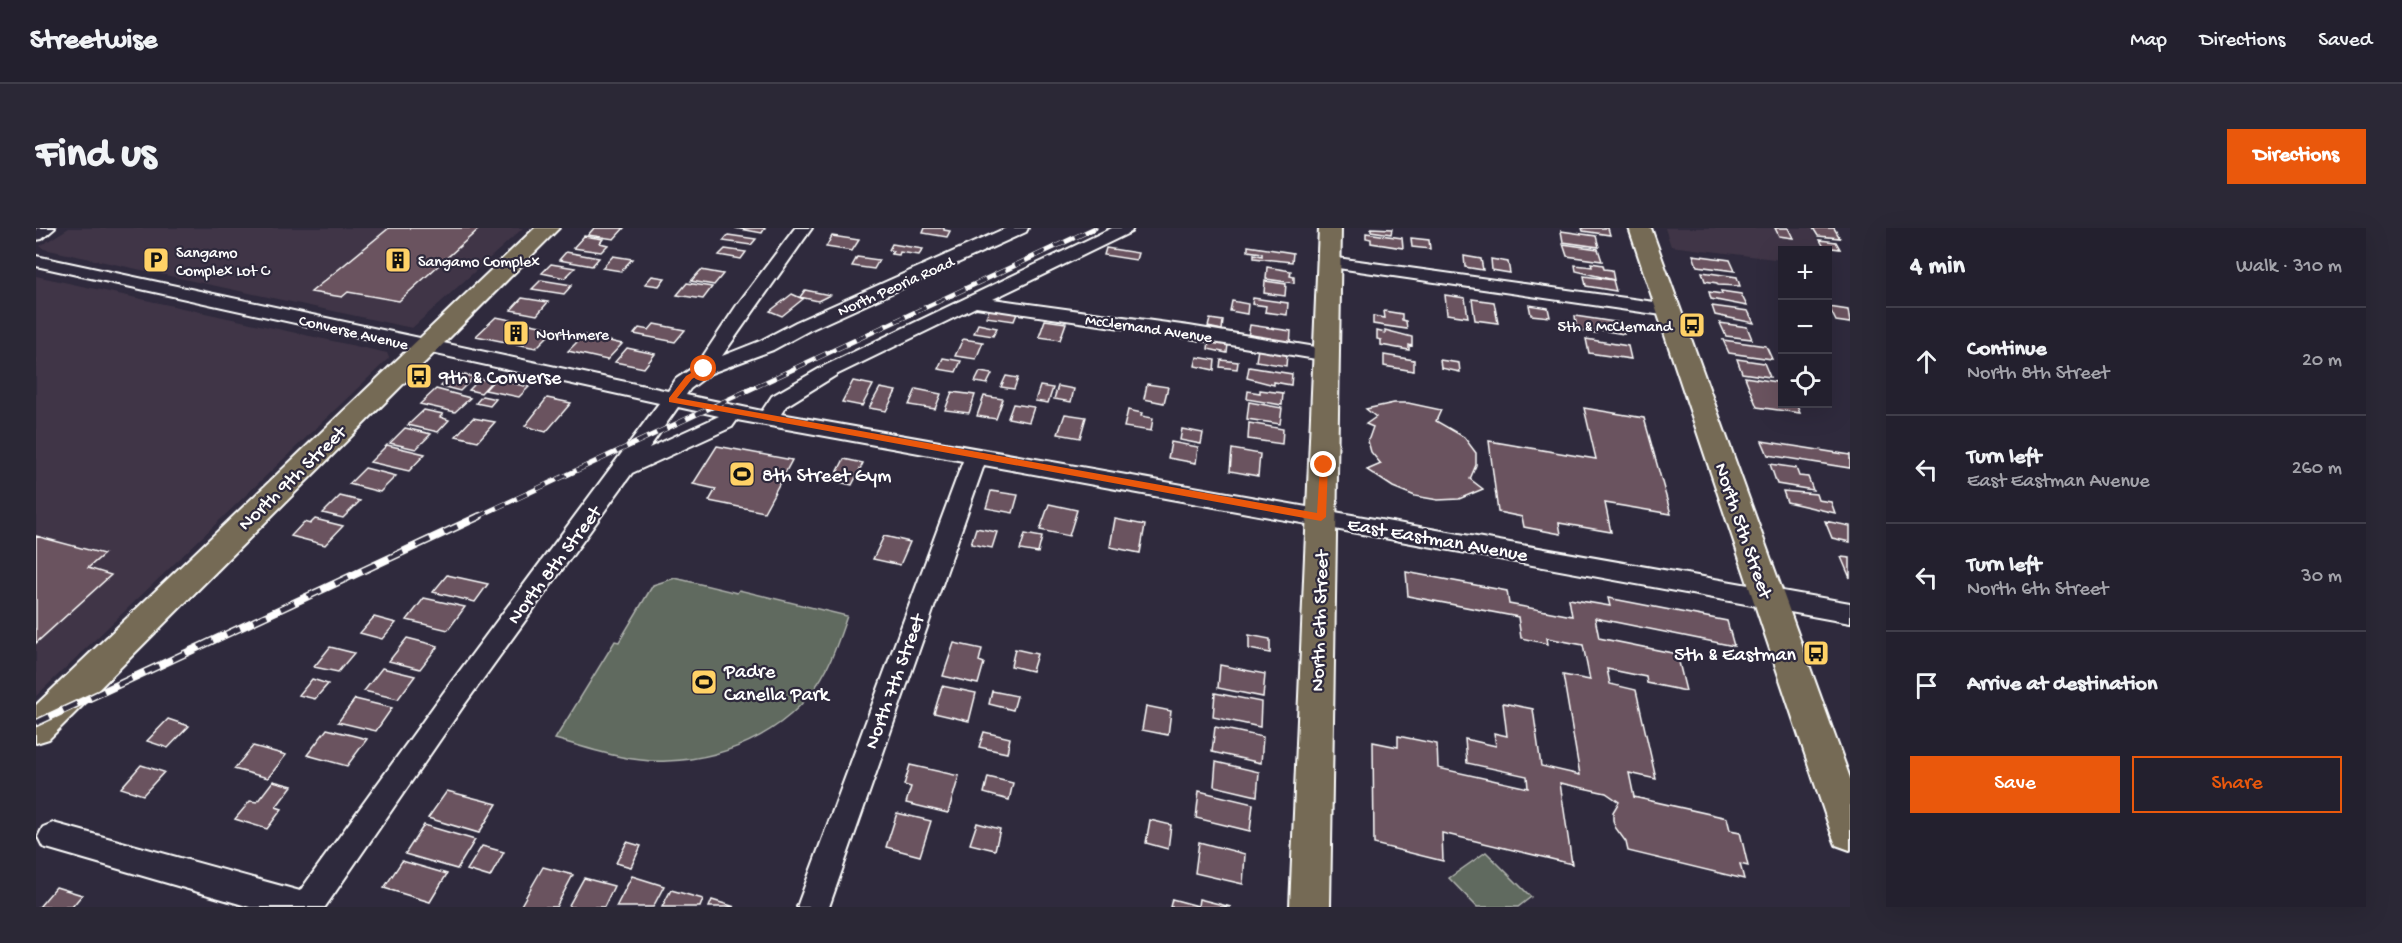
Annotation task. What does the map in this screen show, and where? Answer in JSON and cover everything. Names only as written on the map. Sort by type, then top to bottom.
[{"type":"main road","name":"North 9th Street","points":[[36,728],[548,228]]},
{"type":"main road","name":"North 6th Street","points":[[1310,907],[1330,228]]},
{"type":"main road","name":"North 5th Street","points":[[1640,228],[1850,832]]},
{"type":"street","points":[[36,235],[47,228]]},
{"type":"street","name":"North 8th Street","points":[[305,907],[672,400],[689,378],[704,369],[730,329],[804,228]]},
{"type":"street","name":"North Peoria Road","points":[[704,369],[744,357],[803,326],[1020,228]]},
{"type":"street","points":[[768,418],[779,401],[831,370],[1125,228]]},
{"type":"street","name":"Converse Avenue","points":[[36,261],[672,400]]},
{"type":"street","points":[[1330,262],[1669,310]]},
{"type":"street","name":"McClernand Avenue","points":[[970,301],[1189,332],[1328,356]]},
{"type":"street","name":"North Peoria Road","points":[[730,329],[780,333],[803,326]]},
{"type":"street","name":"East Eastman Avenue","points":[[672,400],[1850,613]]},
{"type":"street","points":[[624,468],[725,422],[732,411]]},
{"type":"street","name":"North 7th Street","points":[[813,907],[976,456]]},
{"type":"street","points":[[52,837],[305,907]]},
{"type":"shaded area","points":[[69,228],[523,228],[412,328],[44,249],[40,246]]},
{"type":"shaded area","points":[[1665,228],[1811,228],[1822,246],[1778,246],[1778,259],[1671,246]]},
{"type":"shaded area","points":[[36,276],[387,353],[389,358],[36,696]]},
{"type":"shaded area","name":"Padre Canella Park","points":[[675,578],[737,593],[739,590],[847,616],[830,662],[814,689],[780,723],[760,736],[715,754],[691,759],[639,760],[555,739],[615,641],[619,642],[653,585]]},
{"type":"shaded area","points":[[1486,852],[1531,897],[1518,907],[1477,907],[1449,878]]},
{"type":"building","name":"Sangamo Complex","points":[[389,228],[480,228],[399,301],[348,292],[342,297],[311,292]]},
{"type":"building","points":[[594,228],[624,228],[614,239],[588,235]]},
{"type":"building","points":[[735,228],[765,228],[762,233]]},
{"type":"building","points":[[925,228],[944,228],[950,231],[947,237],[923,233]]},
{"type":"building","points":[[1371,228],[1392,229],[1391,234],[1371,231]]},
{"type":"building","points":[[1582,228],[1608,228],[1610,235],[1583,231]]},
{"type":"building","points":[[1775,228],[1788,228],[1793,238],[1779,236]]},
{"type":"building","points":[[1813,228],[1834,228],[1840,238],[1818,236]]},
{"type":"building","points":[[1561,231],[1596,236],[1599,247],[1563,242]]},
{"type":"building","points":[[1366,233],[1402,238],[1403,248],[1371,243],[1371,239],[1366,238]]},
{"type":"building","points":[[728,235],[756,239],[751,245],[723,241]]},
{"type":"building","points":[[584,236],[603,239],[600,243],[608,245],[601,252],[573,248]]},
{"type":"building","points":[[832,236],[859,240],[852,251],[826,247]]},
{"type":"building","points":[[1411,238],[1429,240],[1430,249],[1412,247]]},
{"type":"building","points":[[1820,240],[1836,242],[1840,249],[1832,248],[1832,246],[1823,246]]},
{"type":"building","points":[[892,244],[923,249],[919,255],[900,252],[899,255],[891,254],[893,251],[889,250]]},
{"type":"building","points":[[1563,244],[1598,249],[1602,261],[1567,256]]},
{"type":"building","points":[[1248,246],[1293,253],[1292,262],[1254,258],[1254,254],[1262,256],[1262,253],[1248,251]]},
{"type":"building","points":[[1106,248],[1138,253],[1136,260],[1104,255]]},
{"type":"building","points":[[725,249],[746,252],[741,259],[719,255]]},
{"type":"building","points":[[566,252],[599,258],[592,266],[559,260]]},
{"type":"building","points":[[1693,255],[1730,260],[1735,271],[1697,266]]},
{"type":"building","points":[[613,256],[632,259],[621,271],[602,268]]},
{"type":"building","points":[[1464,256],[1481,259],[1483,270],[1465,267]]},
{"type":"building","points":[[857,257],[879,260],[874,269],[852,266]]},
{"type":"building","points":[[1491,259],[1508,262],[1510,273],[1492,270]]},
{"type":"building","points":[[1591,263],[1603,265],[1604,269],[1612,270],[1614,280],[1576,271],[1575,265],[1592,267]]},
{"type":"building","points":[[551,264],[575,268],[565,278],[542,273]]},
{"type":"building","points":[[1267,267],[1291,271],[1290,276],[1294,277],[1294,283],[1266,279]]},
{"type":"building","points":[[701,270],[723,274],[714,285],[691,281]]},
{"type":"building","points":[[1702,272],[1737,277],[1740,286],[1718,285],[1705,281]]},
{"type":"building","points":[[652,276],[665,278],[659,286],[645,284]]},
{"type":"building","points":[[1584,276],[1613,280],[1616,291],[1586,286]]},
{"type":"building","points":[[541,280],[572,285],[564,294],[532,289]]},
{"type":"building","points":[[1265,281],[1286,284],[1285,296],[1264,293]]},
{"type":"building","points":[[687,283],[712,287],[703,299],[677,295]]},
{"type":"building","points":[[805,290],[830,295],[818,301],[800,297]]},
{"type":"building","points":[[1721,291],[1741,294],[1747,306],[1711,299],[1709,292],[1722,294]]},
{"type":"building","points":[[792,294],[803,299],[782,316],[770,311]]},
{"type":"building","points":[[1445,295],[1465,298],[1468,317],[1447,314]]},
{"type":"building","points":[[522,298],[548,302],[537,315],[511,310]]},
{"type":"building","points":[[1253,298],[1288,303],[1287,315],[1265,312],[1266,306],[1252,304]]},
{"type":"building","points":[[1472,299],[1494,302],[1498,323],[1475,320]]},
{"type":"building","points":[[1232,301],[1248,304],[1247,314],[1230,311]]},
{"type":"building","points":[[1529,305],[1548,308],[1550,317],[1531,315]]},
{"type":"building","points":[[1712,306],[1748,311],[1754,323],[1715,315]]},
{"type":"building","points":[[990,307],[1018,311],[1014,321],[986,317]]},
{"type":"building","points":[[1832,307],[1848,310],[1850,323],[1836,321]]},
{"type":"building","points":[[1384,311],[1402,314],[1402,320],[1406,321],[1407,329],[1373,324],[1373,316],[1385,318]]},
{"type":"building","points":[[1575,316],[1621,323],[1624,334],[1595,329],[1596,333],[1577,330]]},
{"type":"building","name":"Northmere","points":[[496,317],[555,329],[536,348],[476,336]]},
{"type":"building","points":[[1210,319],[1223,321],[1222,330],[1208,327]]},
{"type":"building","points":[[1045,320],[1066,323],[1060,340],[1039,337]]},
{"type":"building","points":[[1720,323],[1747,327],[1752,339],[1726,336]]},
{"type":"building","points":[[654,324],[685,330],[675,342],[634,334],[639,328],[649,330]]},
{"type":"building","points":[[978,324],[997,328],[993,336],[974,333]]},
{"type":"building","points":[[1250,325],[1291,331],[1290,345],[1248,337]]},
{"type":"building","points":[[1385,330],[1412,337],[1412,346],[1409,345],[1409,350],[1381,345],[1381,340],[1377,339],[1377,331],[1385,333]]},
{"type":"building","points":[[584,335],[622,344],[607,360],[568,351]]},
{"type":"building","points":[[963,339],[983,342],[976,359],[955,356]]},
{"type":"building","points":[[1586,339],[1628,346],[1631,359],[1589,353]]},
{"type":"building","points":[[1723,340],[1766,346],[1772,359],[1729,353]]},
{"type":"building","points":[[1209,341],[1228,344],[1227,353],[1208,349]]},
{"type":"building","points":[[627,348],[655,354],[644,368],[615,362]]},
{"type":"building","points":[[1258,349],[1287,354],[1286,366],[1256,361]]},
{"type":"building","points":[[1384,355],[1414,360],[1414,371],[1384,366]]},
{"type":"building","points":[[1197,357],[1215,360],[1214,370],[1195,366]]},
{"type":"building","points":[[943,358],[961,361],[956,372],[938,369]]},
{"type":"building","points":[[1737,359],[1764,363],[1770,377],[1742,373]]},
{"type":"building","points":[[1221,360],[1238,362],[1237,369],[1220,367]]},
{"type":"building","points":[[1440,360],[1459,363],[1460,372],[1441,368]]},
{"type":"building","points":[[1249,367],[1292,374],[1291,385],[1274,382],[1274,385],[1247,378]]},
{"type":"building","points":[[980,372],[992,374],[987,384],[975,382]]},
{"type":"building","points":[[455,373],[474,377],[460,391],[441,386]]},
{"type":"building","points":[[1006,376],[1018,378],[1014,389],[1001,387]]},
{"type":"building","points":[[1745,377],[1778,382],[1778,408],[1798,408],[1800,413],[1757,407]]},
{"type":"building","points":[[480,379],[492,381],[481,393],[469,390]]},
{"type":"building","points":[[495,379],[529,387],[519,397],[485,390]]},
{"type":"building","points":[[853,381],[873,385],[862,406],[842,402]]},
{"type":"building","points":[[1147,384],[1168,387],[1164,403],[1144,399]]},
{"type":"building","points":[[1040,386],[1053,388],[1048,403],[1035,401]]},
{"type":"building","points":[[1058,386],[1074,389],[1071,402],[1054,399]]},
{"type":"building","points":[[880,388],[896,391],[886,411],[869,408]]},
{"type":"building","points":[[436,389],[470,398],[455,412],[420,404]]},
{"type":"building","points":[[916,389],[941,394],[935,409],[909,405]]},
{"type":"building","points":[[1260,390],[1283,393],[1282,405],[1247,399],[1248,391],[1260,393]]},
{"type":"building","points":[[952,392],[975,395],[969,413],[945,410]]},
{"type":"building","points":[[482,396],[496,399],[490,406],[476,403]]},
{"type":"building","points":[[984,396],[1003,399],[996,419],[977,416]]},
{"type":"building","points":[[547,398],[571,403],[546,432],[525,426]]},
{"type":"building","points":[[1249,402],[1282,408],[1280,424],[1247,419]]},
{"type":"building","points":[[1394,403],[1408,403],[1441,410],[1436,421],[1464,437],[1476,453],[1476,465],[1470,479],[1483,489],[1459,499],[1438,500],[1415,496],[1393,487],[1367,470],[1381,464],[1371,452],[1368,441],[1373,427],[1366,424],[1376,417],[1366,409]]},
{"type":"building","points":[[1013,404],[1034,407],[1029,422],[1008,418]]},
{"type":"building","points":[[1584,408],[1644,418],[1671,514],[1605,503],[1611,532],[1559,523],[1561,534],[1524,527],[1522,517],[1498,512],[1489,441],[1596,459]]},
{"type":"building","points":[[424,410],[443,414],[440,417],[449,420],[438,432],[408,425]]},
{"type":"building","points":[[1128,410],[1153,418],[1151,431],[1124,427]]},
{"type":"building","points":[[1065,414],[1086,417],[1080,438],[1058,434]]},
{"type":"building","points":[[473,418],[495,422],[478,441],[456,436]]},
{"type":"building","points":[[1249,423],[1283,429],[1282,444],[1248,439]]},
{"type":"building","points":[[405,428],[431,434],[416,449],[390,443]]},
{"type":"building","points":[[1182,429],[1203,433],[1201,444],[1180,440]]},
{"type":"building","points":[[1762,441],[1850,455],[1850,468],[1768,455]]},
{"type":"building","points":[[1171,442],[1198,447],[1196,463],[1168,458]]},
{"type":"building","points":[[387,445],[425,454],[409,471],[370,462]]},
{"type":"building","points":[[717,446],[792,460],[764,512],[709,501],[716,489],[693,484]]},
{"type":"building","points":[[1232,449],[1260,454],[1258,476],[1230,471]]},
{"type":"building","points":[[844,459],[863,463],[852,485],[833,481]]},
{"type":"building","points":[[1770,464],[1796,468],[1799,476],[1808,477],[1813,490],[1777,484]]},
{"type":"building","points":[[365,468],[396,476],[380,492],[349,484]]},
{"type":"building","points":[[991,491],[1018,495],[1013,513],[986,508]]},
{"type":"building","points":[[1783,491],[1816,494],[1818,500],[1831,502],[1835,513],[1787,502]]},
{"type":"building","points":[[340,496],[360,501],[343,518],[323,513]]},
{"type":"building","points":[[1049,504],[1077,510],[1069,536],[1040,530]]},
{"type":"building","points":[[315,519],[343,526],[325,545],[291,536],[304,522],[310,524]]},
{"type":"building","points":[[1115,519],[1145,525],[1140,553],[1110,547]]},
{"type":"building","points":[[1825,521],[1850,526],[1850,542],[1832,538]]},
{"type":"building","points":[[976,528],[997,532],[992,548],[971,544]]},
{"type":"building","points":[[1025,534],[1042,537],[1038,553],[1020,550]]},
{"type":"building","points":[[36,536],[104,554],[88,568],[111,575],[36,643]]},
{"type":"building","points":[[884,536],[910,542],[900,565],[873,559]]},
{"type":"building","points":[[1841,557],[1850,558],[1850,578]]},
{"type":"building","points":[[1406,572],[1507,591],[1509,604],[1572,616],[1569,599],[1610,606],[1608,598],[1727,621],[1734,646],[1595,618],[1599,638],[1677,654],[1686,691],[1647,683],[1646,677],[1607,669],[1610,684],[1636,690],[1656,779],[1629,773],[1634,797],[1727,818],[1730,830],[1740,832],[1748,866],[1740,864],[1744,879],[1628,851],[1626,842],[1615,827],[1613,820],[1613,812],[1619,802],[1606,793],[1560,783],[1572,864],[1442,833],[1443,861],[1374,844],[1373,742],[1398,747],[1398,736],[1437,744],[1438,768],[1528,788],[1527,776],[1467,763],[1465,739],[1496,746],[1494,733],[1507,736],[1503,703],[1533,709],[1541,766],[1580,775],[1563,675],[1590,680],[1583,645],[1547,638],[1548,644],[1521,638],[1518,617],[1408,596]]},
{"type":"building","points":[[447,575],[488,584],[475,602],[433,592]]},
{"type":"building","points":[[424,598],[465,607],[448,630],[407,620]]},
{"type":"building","points":[[374,617],[396,623],[382,639],[360,633]]},
{"type":"building","points":[[1249,635],[1270,639],[1270,653],[1249,649]]},
{"type":"building","points":[[407,638],[438,646],[420,669],[389,661]]},
{"type":"building","points":[[954,643],[982,649],[979,661],[984,663],[978,684],[943,676]]},
{"type":"building","points":[[330,647],[354,653],[338,672],[314,667]]},
{"type":"building","points":[[1015,649],[1037,654],[1032,671],[1011,666]]},
{"type":"building","points":[[1220,665],[1265,674],[1263,697],[1218,688]]},
{"type":"building","points":[[382,668],[415,676],[398,699],[364,691]]},
{"type":"building","points":[[312,679],[328,684],[315,699],[299,695]]},
{"type":"building","points":[[942,686],[976,693],[969,721],[934,713]]},
{"type":"building","points":[[992,691],[1017,696],[1013,710],[989,704]]},
{"type":"building","points":[[1215,693],[1261,702],[1260,727],[1213,717]]},
{"type":"building","points":[[355,699],[392,708],[376,731],[338,722]]},
{"type":"building","points":[[1146,706],[1171,711],[1168,735],[1142,730]]},
{"type":"building","points":[[168,719],[189,726],[168,748],[147,741]]},
{"type":"building","points":[[1215,727],[1263,737],[1261,763],[1212,752]]},
{"type":"building","points":[[327,729],[367,739],[347,766],[307,755]]},
{"type":"building","points":[[984,732],[1010,738],[1007,753],[979,747]]},
{"type":"building","points":[[253,746],[286,755],[268,778],[234,769]]},
{"type":"building","points":[[1216,762],[1259,772],[1257,796],[1214,786]]},
{"type":"building","points":[[141,765],[164,772],[143,795],[121,788]]},
{"type":"building","points":[[910,765],[959,776],[948,813],[906,803],[911,787],[904,785]]},
{"type":"building","points":[[988,777],[1013,783],[1009,800],[984,793]]},
{"type":"building","points":[[273,781],[292,786],[276,807],[282,809],[267,829],[235,819],[250,801],[257,802]]},
{"type":"building","points":[[447,791],[497,804],[479,833],[428,818]]},
{"type":"building","points":[[1199,791],[1253,804],[1250,831],[1196,818]]},
{"type":"building","points":[[897,813],[931,821],[920,856],[886,847]]},
{"type":"building","points":[[1150,820],[1171,825],[1168,849],[1146,843]]},
{"type":"building","points":[[977,823],[1000,829],[995,850],[970,844]]},
{"type":"building","points":[[424,825],[475,840],[457,869],[405,854]]},
{"type":"building","points":[[627,842],[641,846],[631,867],[616,863]]},
{"type":"building","points":[[1199,842],[1245,854],[1243,884],[1195,873]]},
{"type":"building","points":[[482,846],[504,852],[490,877],[467,870]]},
{"type":"building","points":[[402,861],[447,874],[430,902],[384,888]]},
{"type":"building","points":[[543,867],[573,875],[556,907],[520,907]]},
{"type":"building","points":[[632,876],[664,886],[653,907],[616,907]]},
{"type":"building","points":[[584,878],[614,886],[604,907],[568,907]]},
{"type":"building","points":[[56,887],[82,895],[72,907],[39,907]]},
{"type":"building","points":[[671,890],[703,899],[700,907],[662,907]]},
{"type":"building","points":[[1172,899],[1198,906],[1199,899],[1231,907],[1170,907]]},
{"type":"building","points":[[712,900],[735,907],[709,907]]},
{"type":"railway","points":[[477,517],[1095,228]]},
{"type":"railway","points":[[36,723],[480,516]]},
{"type":"place","name":"Sangamo Complex Lot C","points":[[156,260]]},
{"type":"place","name":"Sangamo Complex","points":[[398,260]]},
{"type":"place","name":"5th & McClernand","points":[[1692,325]]},
{"type":"place","name":"Northmere","points":[[516,333]]},
{"type":"place","name":"9th & Converse","points":[[419,376]]},
{"type":"place","name":"8th Street Gym","points":[[742,474]]},
{"type":"place","name":"5th & Eastman","points":[[1816,653]]},
{"type":"place","name":"Padre Canella Park","points":[[704,682]]},
{"type":"route","points":[[704,369],[682,384],[672,400],[1321,517],[1324,465]]}]
